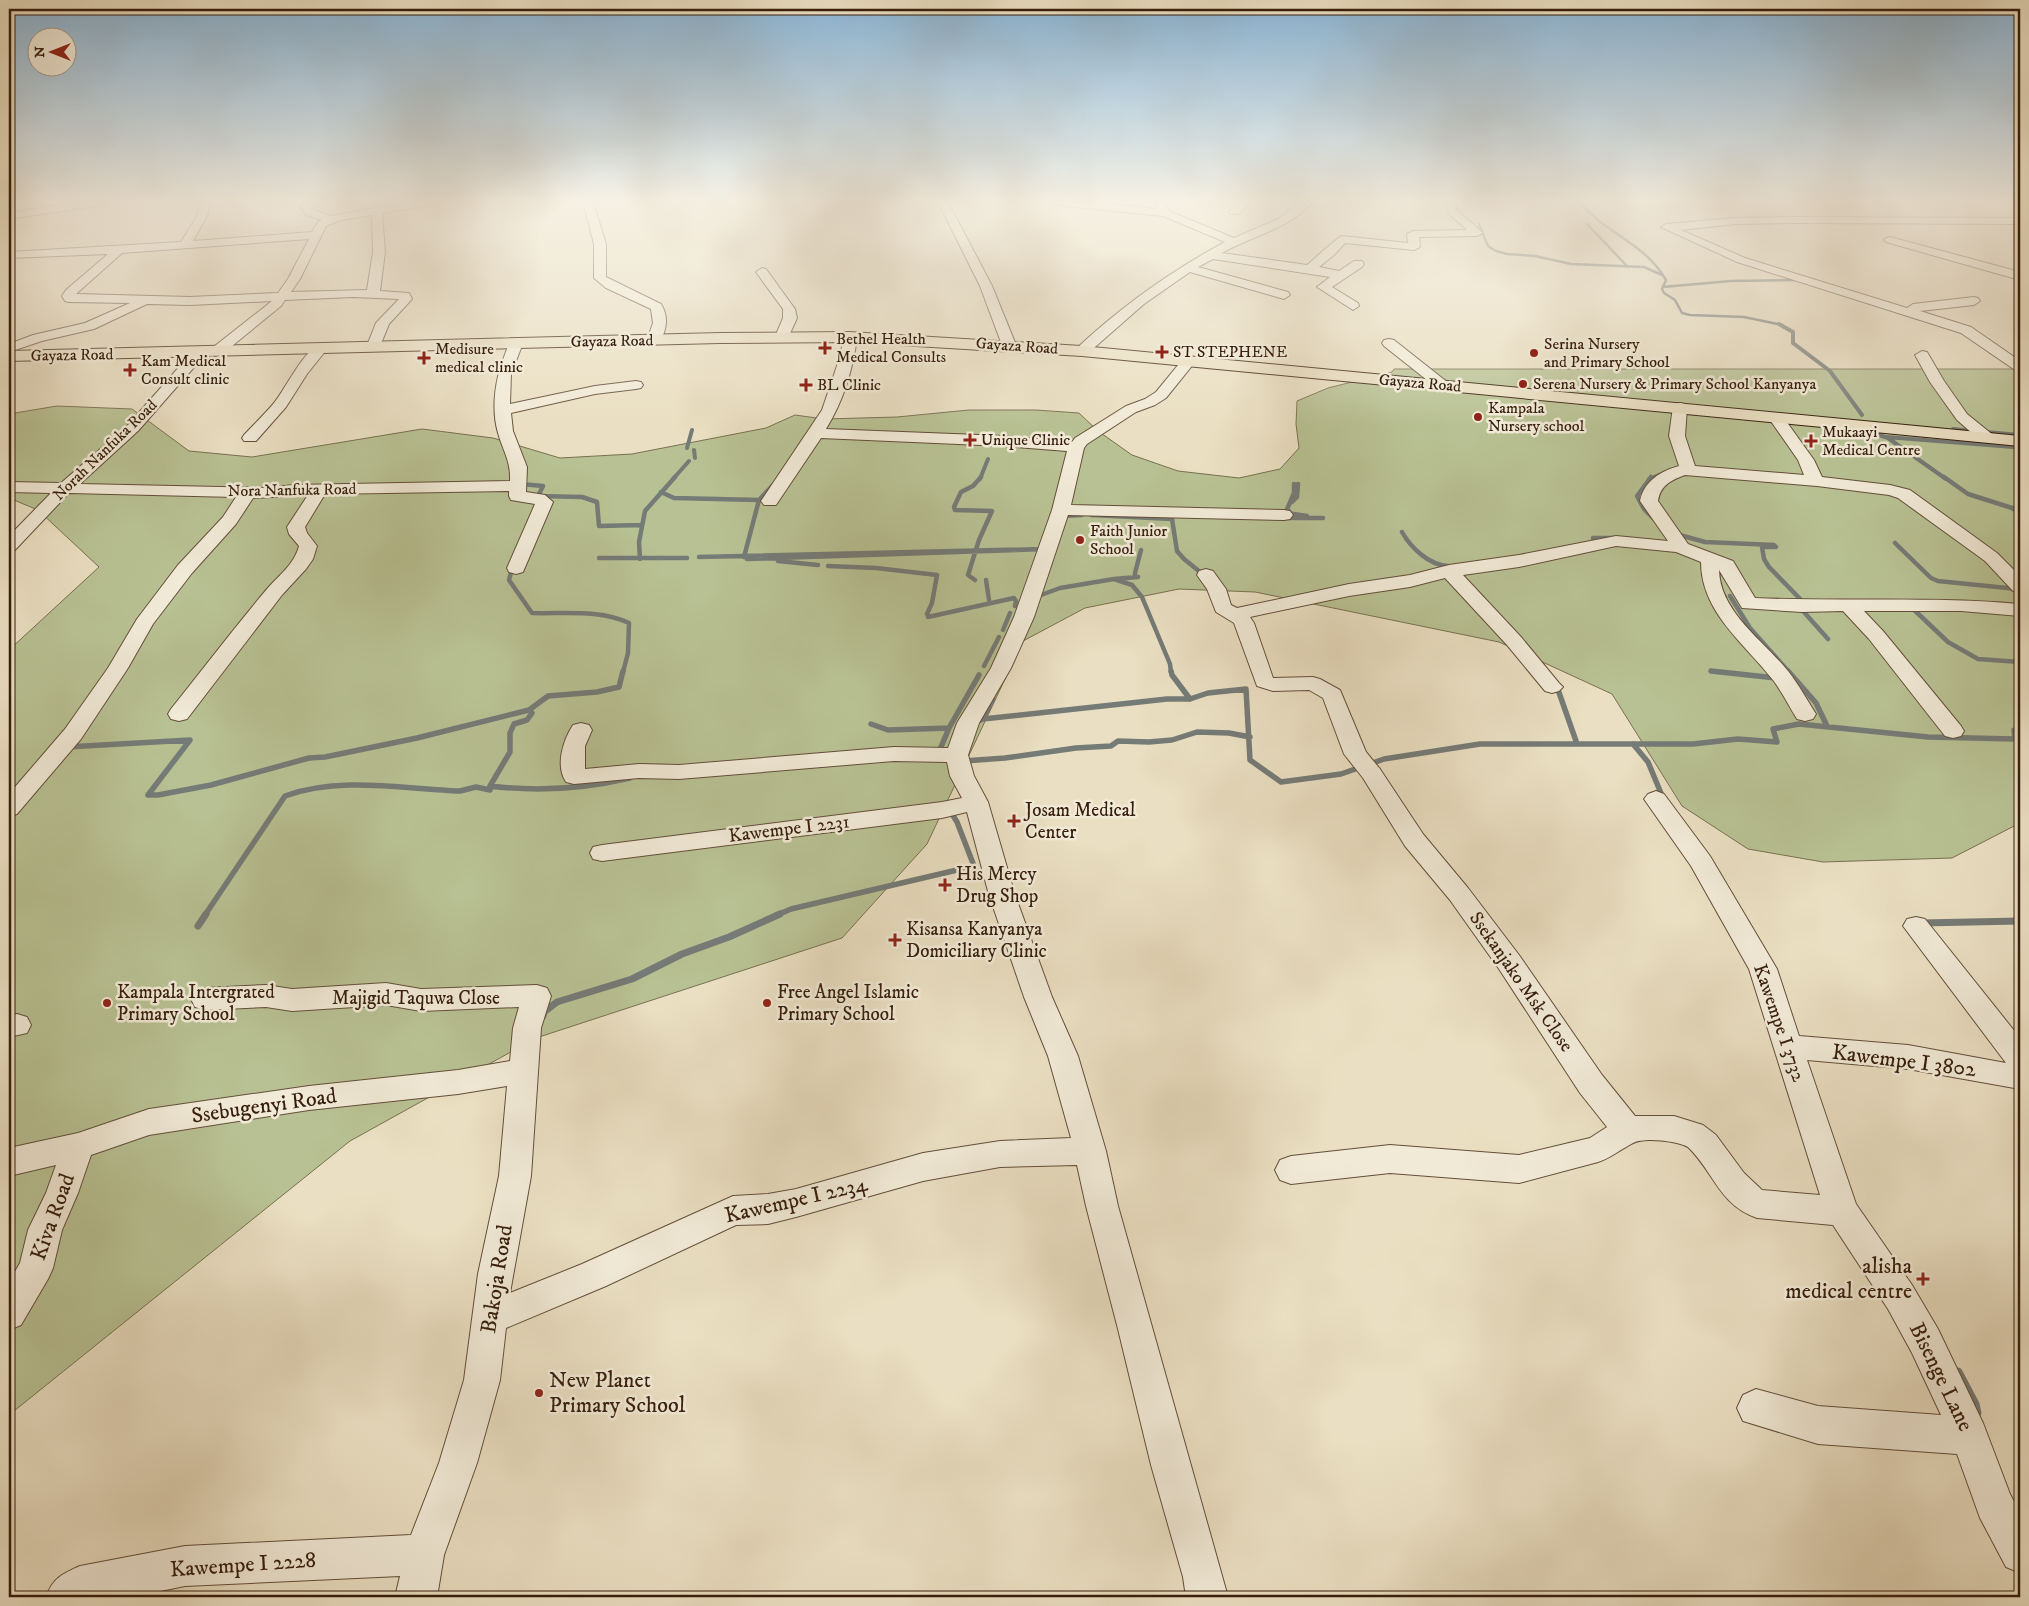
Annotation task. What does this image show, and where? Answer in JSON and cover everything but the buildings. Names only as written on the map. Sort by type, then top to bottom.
[{"type":"main road","name":"Gayaza Road","points":[[9,356],[516,343],[850,337],[1009,345],[1082,351],[2020,441]]},
{"type":"street","points":[[89,277],[68,296],[74,299],[144,301],[374,294],[405,296],[406,298],[383,323],[373,348]]},
{"type":"street","name":"Norah Nanfuka Road","points":[[9,546],[65,488],[133,428],[208,352],[277,303],[295,277]]},
{"type":"street","points":[[374,294],[376,277]]},
{"type":"street","points":[[602,277],[602,280],[656,308],[661,318],[654,340]]},
{"type":"street","points":[[766,277],[789,308],[790,318],[782,337]]},
{"type":"street","points":[[981,277],[1009,345]]},
{"type":"street","points":[[1082,351],[1121,315],[1146,295],[1174,277]]},
{"type":"street","points":[[1220,277],[1284,295]]},
{"type":"street","points":[[1337,277],[1322,287],[1340,296],[1353,306]]},
{"type":"street","points":[[1795,277],[1966,330],[2020,367]]},
{"type":"street","points":[[9,348],[38,338],[89,326],[144,301]]},
{"type":"street","points":[[1899,310],[1974,301]]},
{"type":"street","points":[[770,501],[830,410],[848,354],[850,337]]},
{"type":"street","points":[[516,343],[504,374],[502,410],[505,431],[519,466],[516,496],[539,499],[544,502],[524,544],[516,568]]},
{"type":"street","points":[[1389,343],[1442,385]]},
{"type":"street","points":[[250,438],[281,404],[320,349]]},
{"type":"street","points":[[1922,355],[1937,382],[1962,417],[1987,438]]},
{"type":"street","points":[[1188,362],[1170,386],[1160,395],[1150,402],[1131,409],[1081,441],[1076,447],[1061,510],[1024,617],[1001,668],[968,723],[957,755],[962,776],[976,802],[1009,913],[1038,997],[1063,1056],[1090,1151],[1102,1206],[1170,1465],[1207,1597]]},
{"type":"street","points":[[502,410],[595,390],[636,385]]},
{"type":"street","points":[[1680,407],[1677,436],[1689,471]]},
{"type":"street","points":[[1776,417],[1817,481]]},
{"type":"street","points":[[816,433],[1004,441],[1076,447]]},
{"type":"street","points":[[1679,547],[1676,539],[1649,501],[1657,482],[1675,472],[1689,471],[1817,481],[1890,490],[1904,494],[1992,558],[2020,587]]},
{"type":"street","name":"Nora Nanfuka Road","points":[[9,487],[246,493],[518,486]]},
{"type":"street","points":[[179,714],[275,591],[301,565],[307,555],[308,546],[298,534],[296,527],[319,490]]},
{"type":"street","points":[[9,809],[73,734],[113,676],[144,624],[185,569],[230,520],[246,493]]},
{"type":"street","points":[[1061,510],[1172,514],[1284,515]]},
{"type":"street","points":[[1206,575],[1216,589],[1223,608],[1234,614],[1348,590],[1410,581],[1449,571],[1519,561],[1616,541],[1679,547],[1710,559],[1728,568],[1749,604],[1802,606],[1961,605],[2020,610]]},
{"type":"street","points":[[1710,559],[1709,567],[1719,600],[1740,630],[1780,675],[1806,714]]},
{"type":"street","points":[[1449,571],[1514,641],[1552,686]]},
{"type":"street","points":[[1848,605],[1876,635],[1954,730]]},
{"type":"street","name":"Ssekanjako Msk Close","points":[[1234,614],[1241,618],[1244,623],[1264,682],[1267,684],[1314,683],[1332,695],[1354,754],[1372,774],[1414,840],[1459,894],[1510,962],[1592,1084],[1628,1130]]},
{"type":"street","points":[[581,730],[574,746],[574,777],[639,771],[679,772],[894,754],[957,755]]},
{"type":"street","name":"Kawempe I 3732","points":[[1656,799],[1701,862],[1763,969],[1842,1210]]},
{"type":"street","name":"Kawempe I 2231","points":[[602,853],[932,811],[976,802]]},
{"type":"street","points":[[1916,926],[2020,1060]]},
{"type":"street","name":"Majigid Taquwa Close","points":[[205,999],[266,996],[292,1000],[386,994],[421,1000],[537,996]]},
{"type":"street","name":"Bakoja Road","points":[[416,1597],[424,1554],[458,1463],[482,1380],[496,1274],[515,1176],[527,1028],[537,996]]},
{"type":"street","name":"Kawempe I 3802","points":[[1788,1047],[1908,1057],[2020,1077]]},
{"type":"street","name":"Ssebugenyi Road","points":[[9,1162],[78,1146],[149,1122],[309,1098],[458,1082],[524,1071]]},
{"type":"street","points":[[1291,1170],[1390,1159],[1519,1169],[1598,1149],[1628,1130],[1656,1128],[1684,1132],[1699,1138],[1708,1147],[1736,1188],[1746,1198],[1757,1204],[1842,1210]]},
{"type":"street","name":"Kiva Road","points":[[9,1313],[36,1268],[45,1230],[62,1193],[78,1146]]},
{"type":"street","name":"Kawempe I 2234","points":[[490,1318],[594,1275],[733,1210],[768,1208],[796,1203],[923,1168],[1000,1154],[1090,1151]]},
{"type":"street","name":"Bisenge Lane","points":[[1842,1210],[1900,1297],[1924,1341],[1970,1436],[1994,1504],[2020,1553]]},
{"type":"street","points":[[1756,1408],[1818,1425],[1970,1436]]},
{"type":"street","name":"Kawempe I 2228","points":[[67,1597],[80,1587],[185,1566],[424,1554]]},
{"type":"green space","points":[[1394,369],[2020,369],[2020,823],[1952,858],[1823,862],[1748,849],[1682,806],[1612,694],[1499,642],[1255,592],[1179,589],[1085,608],[1023,641],[927,844],[842,938],[536,1038],[350,1141],[9,1415],[9,650],[99,567],[38,510],[9,498],[9,414],[57,406],[132,409],[189,451],[252,457],[422,429],[493,438],[560,458],[632,454],[766,428],[795,415],[824,419],[897,417],[969,410],[1036,410],[1079,413],[1098,431],[1132,455],[1178,471],[1239,478],[1280,469],[1299,448],[1296,424],[1297,401],[1328,388],[1392,372]]},
{"type":"waterway","points":[[1664,277],[1666,280],[1662,289],[1664,293],[1675,300],[1682,313],[1744,317],[1780,325]]},
{"type":"waterway","points":[[1663,287],[1731,281],[1799,280]]},
{"type":"waterway","points":[[1780,325],[1793,332],[1793,343],[1830,371],[1862,415]]},
{"type":"waterway","points":[[1953,429],[1972,431]]},
{"type":"waterway","points":[[687,448],[692,430]]},
{"type":"waterway","points":[[1986,432],[2020,435]]},
{"type":"waterway","points":[[1879,435],[1888,438],[1946,479]]},
{"type":"waterway","points":[[1886,437],[2013,447]]},
{"type":"waterway","points":[[694,450],[695,458]]},
{"type":"waterway","points":[[981,477],[988,459]]},
{"type":"waterway","points":[[673,479],[689,461]]},
{"type":"waterway","points":[[1650,479],[1666,472]]},
{"type":"waterway","points":[[662,492],[675,477]]},
{"type":"waterway","points":[[976,551],[992,511],[955,510],[954,507],[961,492],[973,486],[981,477]]},
{"type":"waterway","points":[[1944,477],[1968,494],[2012,508],[2020,513]]},
{"type":"waterway","points":[[1650,479],[1637,496],[1644,509],[1654,519]]},
{"type":"waterway","points":[[521,484],[543,486],[538,496],[582,497],[597,502],[599,526],[642,525]]},
{"type":"waterway","points":[[1285,514],[1294,493],[1294,484]]},
{"type":"waterway","points":[[1292,502],[1297,497],[1298,484]]},
{"type":"waterway","points":[[759,500],[773,485]]},
{"type":"waterway","points":[[640,558],[639,542],[645,511],[662,492]]},
{"type":"waterway","points":[[662,492],[674,498],[759,500]]},
{"type":"waterway","points":[[744,556],[759,500]]},
{"type":"waterway","points":[[1289,511],[1287,513],[1307,516]]},
{"type":"waterway","points":[[1063,516],[1082,515]]},
{"type":"waterway","points":[[1091,515],[1172,519],[1177,551],[1205,576]]},
{"type":"waterway","points":[[1283,518],[1323,518]]},
{"type":"waterway","points":[[1402,532],[1421,555],[1434,563],[1448,566]]},
{"type":"waterway","points":[[1676,534],[1705,542],[1774,545],[1776,547],[1762,547],[1764,559],[1769,567],[1806,605]]},
{"type":"waterway","points":[[1591,544],[1594,544],[1593,538],[1614,538]]},
{"type":"waterway","points":[[1895,543],[1931,578],[1938,581],[2017,589]]},
{"type":"waterway","points":[[975,551],[1044,549],[976,551]]},
{"type":"waterway","points":[[1114,579],[1138,577],[1135,576],[1135,573],[1141,550]]},
{"type":"waterway","points":[[747,559],[975,551]]},
{"type":"waterway","points":[[975,551],[968,575],[975,580]]},
{"type":"waterway","points":[[744,556],[976,551]]},
{"type":"waterway","points":[[699,557],[744,556]]},
{"type":"waterway","points":[[744,556],[747,557]]},
{"type":"waterway","points":[[599,558],[640,558]]},
{"type":"waterway","points":[[640,558],[687,558]]},
{"type":"waterway","points":[[778,561],[818,565]]},
{"type":"waterway","points":[[513,565],[509,580],[532,613],[594,614],[629,623],[628,653],[623,672]]},
{"type":"waterway","points":[[828,566],[876,568],[937,575],[932,603],[927,614]]},
{"type":"waterway","points":[[1041,595],[1060,588],[1114,579]]},
{"type":"waterway","points":[[1114,579],[1132,585],[1142,597],[1170,664],[1171,672]]},
{"type":"waterway","points":[[986,580],[989,600]]},
{"type":"waterway","points":[[1730,596],[1750,628],[1789,672]]},
{"type":"waterway","points":[[928,617],[1014,598],[1016,601],[1015,606]]},
{"type":"waterway","points":[[1910,606],[1948,642],[1978,659],[2020,662]]},
{"type":"waterway","points":[[1807,609],[1803,611],[1828,639]]},
{"type":"waterway","points":[[1003,630],[1010,613]]},
{"type":"waterway","points":[[984,666],[999,637]]},
{"type":"waterway","points":[[529,710],[548,696],[597,692],[619,687],[623,671]]},
{"type":"waterway","points":[[1171,671],[1190,699]]},
{"type":"waterway","points":[[1720,672],[1711,671],[1776,678]]},
{"type":"waterway","points":[[1788,671],[1816,703],[1827,726]]},
{"type":"waterway","points":[[949,728],[979,675]]},
{"type":"waterway","points":[[1556,684],[1576,741]]},
{"type":"waterway","points":[[1190,699],[1208,693],[1246,689],[1249,737]]},
{"type":"waterway","points":[[983,719],[993,699]]},
{"type":"waterway","points":[[983,719],[1167,699],[1190,699]]},
{"type":"waterway","points":[[67,747],[190,740],[148,795],[158,795],[211,785],[309,758],[325,757],[417,738],[529,710]]},
{"type":"waterway","points":[[490,786],[510,752],[510,733],[514,724],[527,720],[532,713],[529,710]]},
{"type":"waterway","points":[[975,722],[983,719]]},
{"type":"waterway","points":[[871,724],[888,730],[949,728]]},
{"type":"waterway","points":[[1633,744],[1693,744],[1738,739],[1777,742],[1773,729],[1799,724],[1928,737],[2015,739],[2014,730],[2020,728]]},
{"type":"waterway","points":[[938,754],[949,728]]},
{"type":"waterway","points":[[964,761],[1005,758],[1076,748],[1111,746],[1118,741],[1149,742],[1172,740],[1197,732],[1229,733],[1249,737]]},
{"type":"waterway","points":[[1249,737],[1250,760],[1281,782],[1341,774],[1384,759],[1480,744],[1633,744]]},
{"type":"waterway","points":[[1633,744],[1648,762],[1663,798]]},
{"type":"waterway","points":[[490,786],[543,789],[595,785],[630,778]]},
{"type":"waterway","points":[[205,915],[285,796],[328,786],[372,785],[460,791],[476,787],[490,790],[490,786]]},
{"type":"waterway","points":[[777,915],[791,909],[974,866],[957,822],[949,809]]},
{"type":"waterway","points":[[198,926],[206,914]]},
{"type":"waterway","points":[[543,1016],[544,1012],[557,1002],[632,979],[682,954],[729,937],[780,914]]},
{"type":"waterway","points":[[1921,923],[2020,921]]},
{"type":"waterway","points":[[1958,1372],[1975,1404],[1977,1413]]},
{"type":"place","name":"Bethel Health Medical Consults","points":[[825,348]]},
{"type":"place","name":"ST STEPHENE","points":[[1162,352]]},
{"type":"place","name":"Serina Nursery and Primary School","points":[[1534,353]]},
{"type":"place","name":"Medisure medical clinic","points":[[424,358]]},
{"type":"place","name":"Kam Medical Consult clinic","points":[[130,370]]},
{"type":"place","name":"Serena Nursery & Primary School Kanyanya","points":[[1523,384]]},
{"type":"place","name":"BL Clinic","points":[[806,385]]},
{"type":"place","name":"Kampala Nursery school","points":[[1478,417]]},
{"type":"place","name":"Unique Clinic","points":[[970,440]]},
{"type":"place","name":"Mukaayi Medical Centre","points":[[1811,441]]},
{"type":"place","name":"Faith Junior School","points":[[1080,540]]},
{"type":"place","name":"Josam Medical Center","points":[[1014,821]]},
{"type":"place","name":"His Mercy Drug Shop","points":[[945,885]]},
{"type":"place","name":"Kisansa Kanyanya Domiciliary Clinic","points":[[895,940]]},
{"type":"place","name":"Kampala Intergrated Primary School","points":[[107,1003]]},
{"type":"place","name":"Free Angel Islamic Primary School","points":[[767,1003]]},
{"type":"place","name":"alisha medical centre","points":[[1923,1279]]},
{"type":"place","name":"New Planet Primary School","points":[[539,1393]]}]
